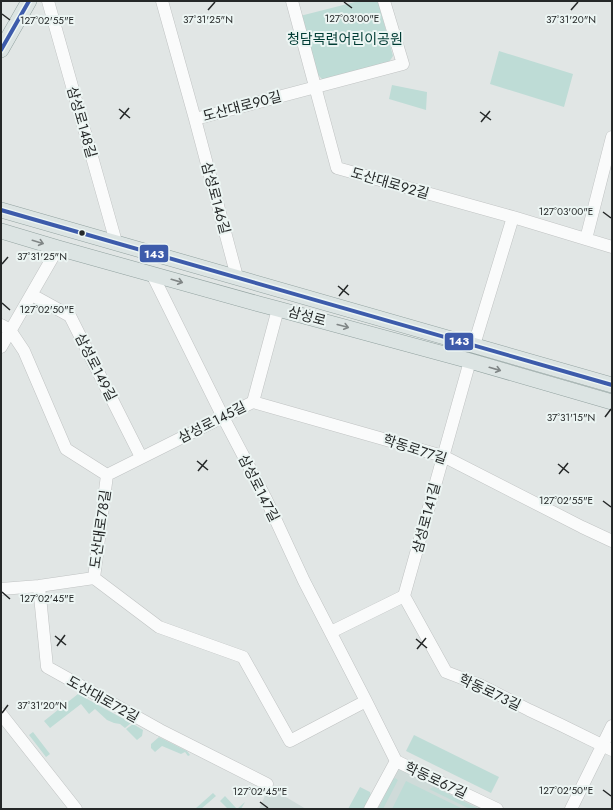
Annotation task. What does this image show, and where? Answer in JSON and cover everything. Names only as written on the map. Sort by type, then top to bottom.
[{"type":"main road","points":[[1,50],[29,1]]},
{"type":"main road","name":"삼성로","points":[[1,210],[612,385]]},
{"type":"main road","name":"삼성로","points":[[1,231],[252,302],[470,361],[612,402]]},
{"type":"street","name":"삼성로148길","points":[[48,1],[116,242]]},
{"type":"street","name":"도산대로90길","points":[[162,1],[195,119],[403,64],[384,1]]},
{"type":"street","name":"도산대로92길","points":[[292,1],[337,168],[513,217],[612,247]]},
{"type":"street","name":"삼성로146길","points":[[195,119],[237,277]]},
{"type":"street","points":[[586,239],[612,137]]},
{"type":"street","points":[[474,345],[513,217]]},
{"type":"street","points":[[1,347],[6,328],[32,295],[58,248]]},
{"type":"street","name":"삼성로147길","points":[[152,274],[223,417],[266,499],[304,582],[396,761]]},
{"type":"street","name":"삼성로149길","points":[[32,295],[70,316],[141,457]]},
{"type":"street","name":"삼성로145길","points":[[107,475],[253,402],[278,309]]},
{"type":"street","name":"도산대로78길","points":[[6,328],[24,351],[66,449],[107,475],[94,578],[159,627],[243,657],[290,741],[366,701]]},
{"type":"street","name":"삼성로141길","points":[[404,596],[470,361]]},
{"type":"street","name":"학동로77길","points":[[253,402],[443,456],[612,541]]},
{"type":"street","points":[[1,589],[39,586],[94,578]]},
{"type":"street","name":"도산대로72길","points":[[39,586],[47,667],[160,730],[267,784]]},
{"type":"street","points":[[331,632],[404,596]]},
{"type":"street","name":"학동로73길","points":[[404,596],[446,672],[480,685],[607,747]]},
{"type":"street","points":[[1,714],[76,809]]},
{"type":"street","points":[[571,809],[607,747],[612,726]]},
{"type":"street","points":[[370,809],[396,761]]},
{"type":"street","name":"학동로67길","points":[[396,761],[497,809]]},
{"type":"shaded area","points":[[402,769],[483,809],[375,809],[393,772]]},
{"type":"shaded area","points":[[269,787],[306,809],[259,809]]},
{"type":"green space","name":"청담목련어린이공원","points":[[359,1],[378,1],[393,56],[389,62],[323,80],[315,72],[300,16]]},
{"type":"green space","points":[[499,51],[573,74],[564,107],[490,84]]},
{"type":"green space","points":[[392,85],[427,92],[426,110],[389,99]]},
{"type":"green space","points":[[78,694],[131,723],[125,728],[120,724],[107,720],[95,709],[89,714],[81,704],[50,728],[44,721]]},
{"type":"green space","points":[[133,724],[143,730],[142,736],[137,740],[126,729]]},
{"type":"green space","points":[[33,732],[50,754],[46,757],[29,735]]},
{"type":"green space","points":[[414,735],[499,777],[491,793],[406,751]]},
{"type":"green space","points":[[159,737],[187,751],[190,755],[188,756],[185,752],[181,754],[162,746],[155,752],[151,748],[151,744]]},
{"type":"green space","points":[[395,778],[398,780],[383,809],[378,809],[393,779]]},
{"type":"green space","points":[[406,781],[463,809],[392,809]]},
{"type":"green space","points":[[360,787],[370,792],[371,796],[363,809],[348,809]]},
{"type":"green space","points":[[434,787],[479,809],[470,809],[429,789]]},
{"type":"green space","points":[[213,793],[216,796],[201,809],[195,809]]},
{"type":"green space","points":[[225,796],[237,809],[228,809],[220,801]]},
{"type":"green space","points":[[245,802],[241,809],[237,809]]},
{"type":"transit line","name":"143","points":[[1,50],[29,1]]},
{"type":"transit line","name":"143","points":[[1,210],[612,385]]}]
